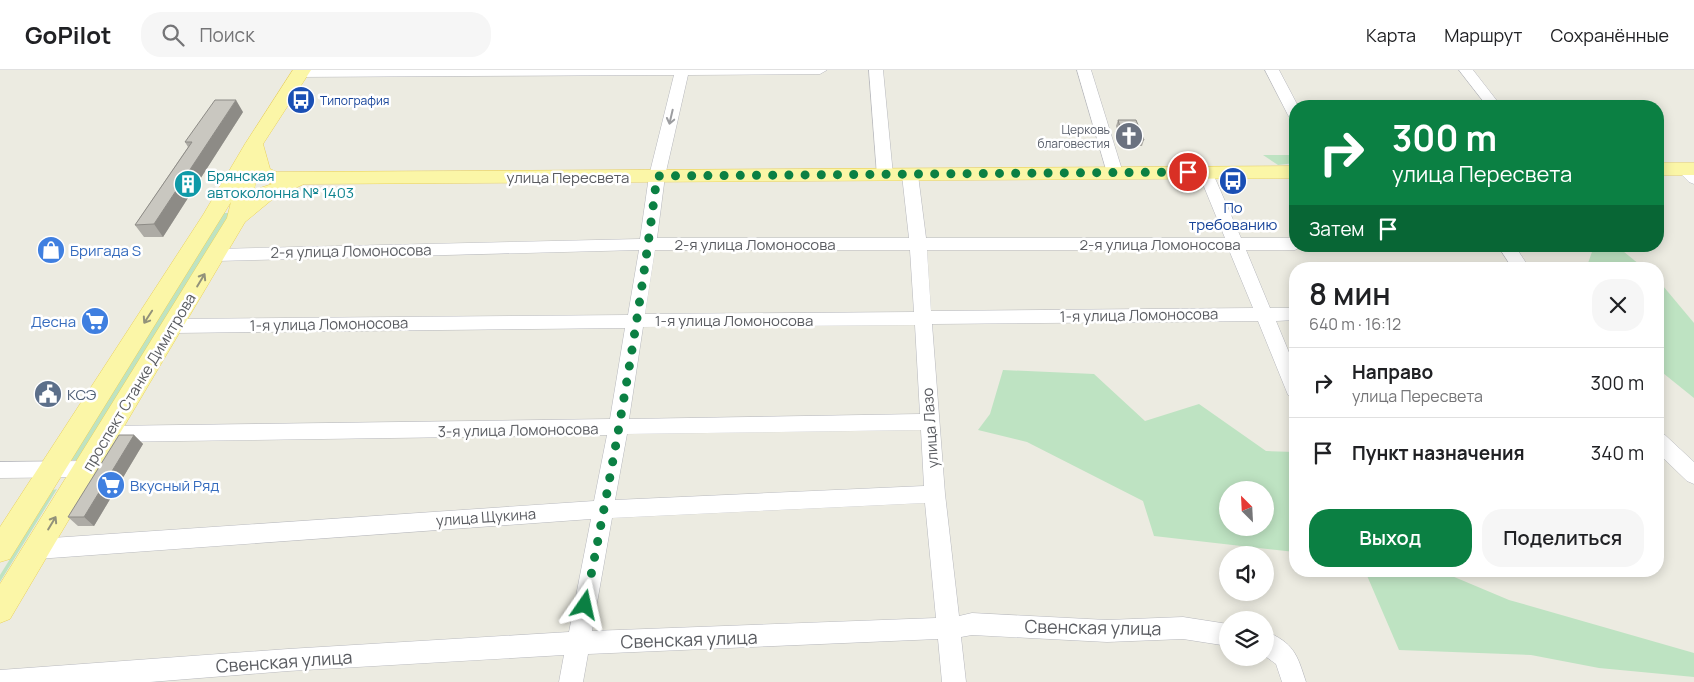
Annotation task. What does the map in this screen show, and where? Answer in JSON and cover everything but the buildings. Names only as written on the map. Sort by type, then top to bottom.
[{"type":"main road","name":"проспект Станке Димитрова","points":[[0,550],[212,217],[254,144],[300,72]]},
{"type":"main road","name":"улица Пересвета","points":[[254,144],[261,172],[274,178],[301,179],[1289,172]]},
{"type":"main road","name":"проспект Станке Димитрова","points":[[0,610],[237,218],[254,144]]},
{"type":"main road","points":[[1664,170],[1691,173]]},
{"type":"main road","points":[[212,217],[228,202],[243,194],[301,179]]},
{"type":"main road","points":[[237,218],[267,193],[301,179]]},
{"type":"street","points":[[571,682],[618,428],[648,244],[657,176],[682,70]]},
{"type":"street","points":[[300,72],[820,70]]},
{"type":"street","points":[[876,70],[885,174]]},
{"type":"street","points":[[1084,70],[1115,173]]},
{"type":"street","points":[[1272,70],[1289,103]]},
{"type":"street","points":[[1466,70],[1489,100]]},
{"type":"street","points":[[1206,172],[1289,376]]},
{"type":"street","name":"улица Лазо","points":[[910,174],[918,243],[935,494],[954,682]]},
{"type":"street","name":"2-я улица Ломоносова","points":[[216,254],[648,244],[1289,244]]},
{"type":"street","name":"1-я улица Ломоносова","points":[[173,326],[1289,314]]},
{"type":"street","name":"3-я улица Ломоносова","points":[[106,434],[929,422]]},
{"type":"street","points":[[1664,447],[1694,475]]},
{"type":"street","points":[[0,470],[85,469]]},
{"type":"street","name":"улица Щукина","points":[[37,549],[604,509],[935,494]]},
{"type":"street","name":"Свенская улица","points":[[0,682],[288,660],[578,643],[949,628],[972,624],[1107,631],[1183,628],[1219,634]]},
{"type":"street","points":[[1274,648],[1286,657],[1294,682]]},
{"type":"green space","points":[[1263,155],[1289,155],[1289,164],[1278,165]]},
{"type":"green space","points":[[224,213],[230,213],[231,215],[77,460],[71,460],[70,457]]},
{"type":"green space","points":[[1592,252],[1624,252],[1636,262],[1588,262]]},
{"type":"green space","points":[[1664,287],[1694,323],[1694,398],[1664,374]]},
{"type":"green space","points":[[1003,370],[1094,374],[1145,421],[1199,404],[1266,451],[1289,452],[1289,551],[1274,550],[1274,546],[1242,546],[1154,536],[1143,501],[1027,442],[978,430],[990,414]]},
{"type":"green space","points":[[57,489],[0,582],[0,575],[53,490]]},
{"type":"green space","points":[[1368,577],[1454,577],[1509,600],[1694,653],[1694,677],[1599,668],[1531,655],[1399,650]]},
{"type":"place","name":"Типография","points":[[301,100]]},
{"type":"place","name":"Церковь благовестия","points":[[1129,136]]},
{"type":"place","name":"По требованию","points":[[1233,181]]},
{"type":"place","name":"Брянская автоколонна № 1403","points":[[188,184]]},
{"type":"place","name":"Бригада S","points":[[51,250]]},
{"type":"place","name":"Десна","points":[[95,321]]},
{"type":"place","name":"КСЭ","points":[[48,394]]},
{"type":"place","name":"Вкусный Ряд","points":[[111,485]]},
{"type":"route","points":[[585,605],[618,428],[648,244],[657,176],[1188,172]]}]
